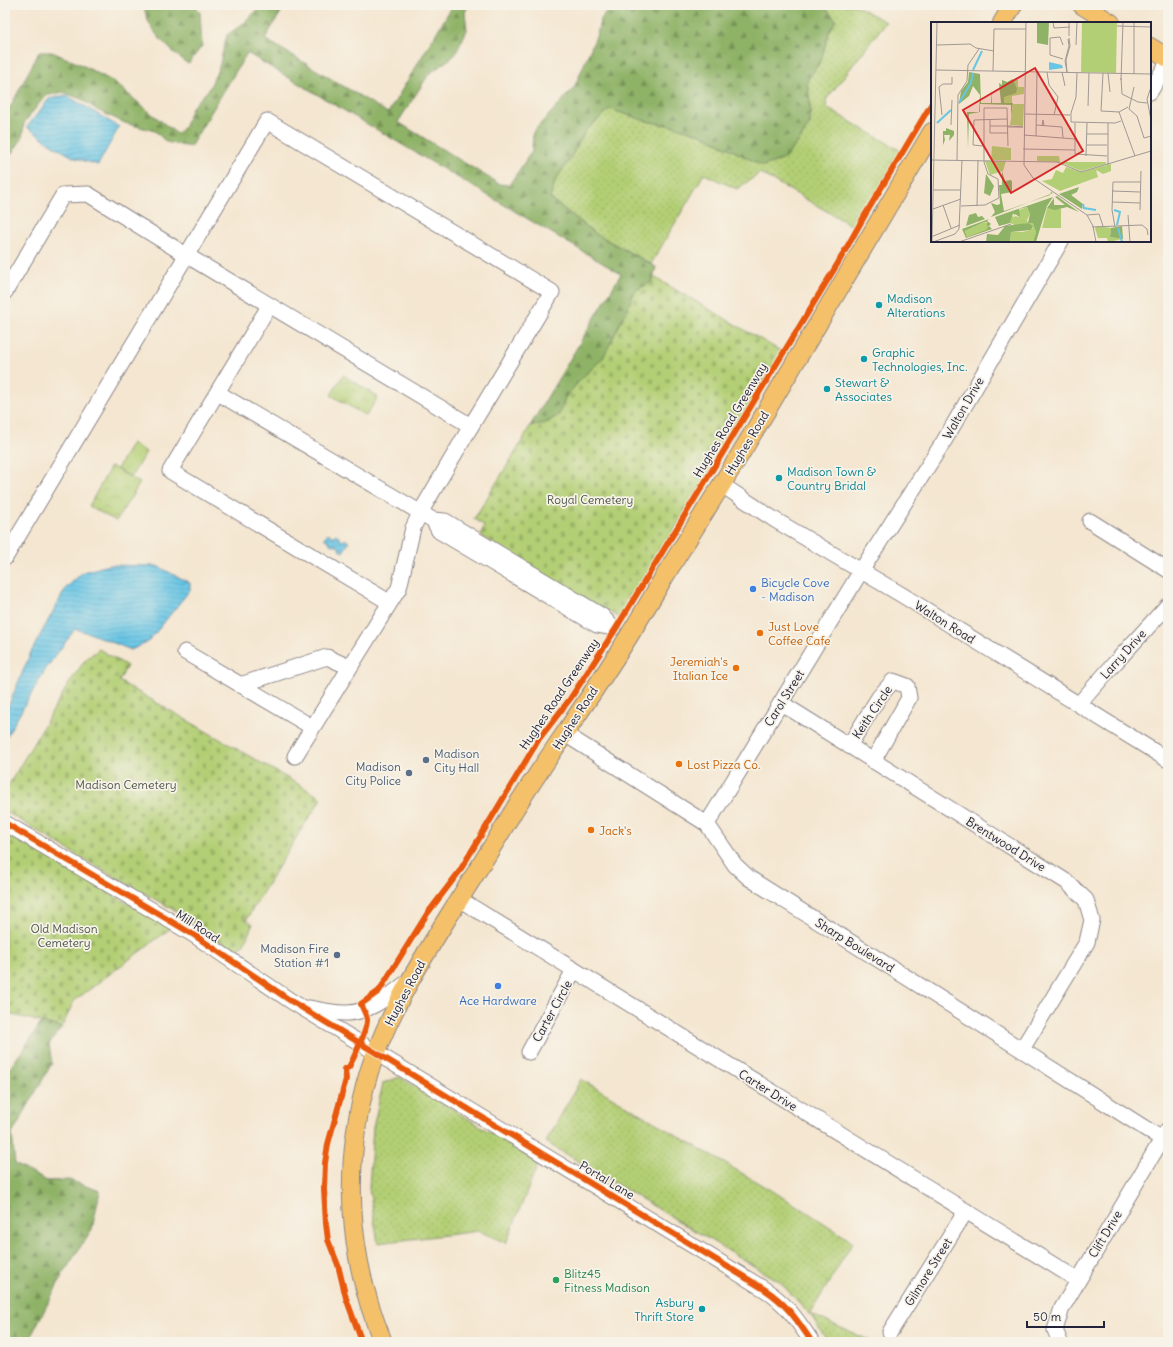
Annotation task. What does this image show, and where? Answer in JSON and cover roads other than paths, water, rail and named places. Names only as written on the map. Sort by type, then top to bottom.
[{"type":"main road","points":[[1003,22],[1013,5]]},
{"type":"main road","points":[[1082,5],[1109,22]]},
{"type":"main road","points":[[1151,48],[1168,58]]},
{"type":"main road","name":"Hughes Road","points":[[383,1342],[372,1312],[354,1241],[352,1165],[355,1134],[361,1103],[376,1053],[388,1023],[408,982],[517,807],[565,734],[621,632],[722,485],[931,134]]},
{"type":"street","points":[[1151,90],[1168,62]]},
{"type":"street","points":[[5,558],[267,121],[552,292],[471,426],[427,517],[413,528],[399,588],[295,756]]},
{"type":"street","points":[[5,292],[63,195],[88,194],[269,306],[471,426]]},
{"type":"street","name":"Walton Drive","points":[[861,571],[944,441],[1060,242]]},
{"type":"street","points":[[269,306],[170,471],[389,602]]},
{"type":"street","points":[[218,393],[427,517],[439,531],[502,562],[597,625],[621,632]]},
{"type":"street","name":"Walton Road","points":[[722,485],[775,520],[902,595],[1168,760]]},
{"type":"street","points":[[1090,521],[1168,570]]},
{"type":"street","name":"Carol Street","points":[[707,824],[861,571]]},
{"type":"street","name":"Larry Drive","points":[[1079,704],[1168,605]]},
{"type":"street","points":[[185,652],[312,727]]},
{"type":"street","points":[[240,685],[327,657],[349,667]]},
{"type":"street","name":"Keith Circle","points":[[849,746],[880,697],[893,681],[906,686],[909,698],[873,761]]},
{"type":"street","name":"Brentwood Drive","points":[[781,703],[1066,882],[1086,900],[1092,920],[1087,942],[1022,1049]]},
{"type":"street","name":"Sharp Boulevard","points":[[565,734],[707,824],[735,865],[749,878],[937,997],[1165,1134]]},
{"type":"street","name":"Mill Road","points":[[5,823],[194,935],[238,966],[376,1053]]},
{"type":"street","name":"Carter Drive","points":[[460,899],[1078,1280]]},
{"type":"street","name":"Carter Circle","points":[[530,1052],[574,970]]},
{"type":"street","points":[[303,1008],[349,1013],[364,1010],[373,1006],[408,982]]},
{"type":"street","name":"Portal Lane","points":[[376,1053],[764,1289],[787,1307],[812,1342]]},
{"type":"street","name":"Clift Drive","points":[[1060,1342],[1055,1330],[1062,1308],[1165,1134]]},
{"type":"street","name":"Gilmore Street","points":[[890,1332],[966,1211]]},
{"type":"water","points":[[66,95],[119,127],[98,165],[75,158],[54,146],[27,127],[49,99]]},
{"type":"water","points":[[328,533],[334,537],[335,534],[343,541],[345,539],[349,542],[343,552],[339,550],[340,548],[334,544],[333,546],[324,538]]},
{"type":"water","points":[[109,565],[157,566],[190,583],[190,590],[149,641],[131,650],[75,629],[47,667],[5,739],[5,714],[31,652],[66,588],[83,572]]},
{"type":"place","name":"Madison Alterations","points":[[879,305]]},
{"type":"place","name":"Graphic Technologies, Inc.","points":[[864,359]]},
{"type":"place","name":"Stewart & Associates","points":[[827,389]]},
{"type":"place","name":"Madison Town & Country Bridal","points":[[779,478]]},
{"type":"place","name":"Bicycle Cove - Madison","points":[[753,589]]},
{"type":"place","name":"Just Love Coffee Cafe","points":[[760,633]]},
{"type":"place","name":"Jeremiah's Italian Ice","points":[[736,668]]},
{"type":"place","name":"Madison City Hall","points":[[426,760]]},
{"type":"place","name":"Lost Pizza Co.","points":[[679,764]]},
{"type":"place","name":"Madison City Police","points":[[409,773]]},
{"type":"place","name":"Jack's","points":[[591,830]]},
{"type":"place","name":"Madison Fire Station #1","points":[[337,955]]},
{"type":"place","name":"Ace Hardware","points":[[498,986]]},
{"type":"place","name":"Blitz45 Fitness Madison","points":[[556,1280]]},
{"type":"place","name":"Asbury Thrift Store","points":[[702,1309]]},
{"type":"park label","name":"Royal Cemetery","points":[[590,499]]},
{"type":"park label","name":"Madison Cemetery","points":[[126,784]]},
{"type":"park label","name":"Old Madison Cemetery","points":[[64,935]]}]
